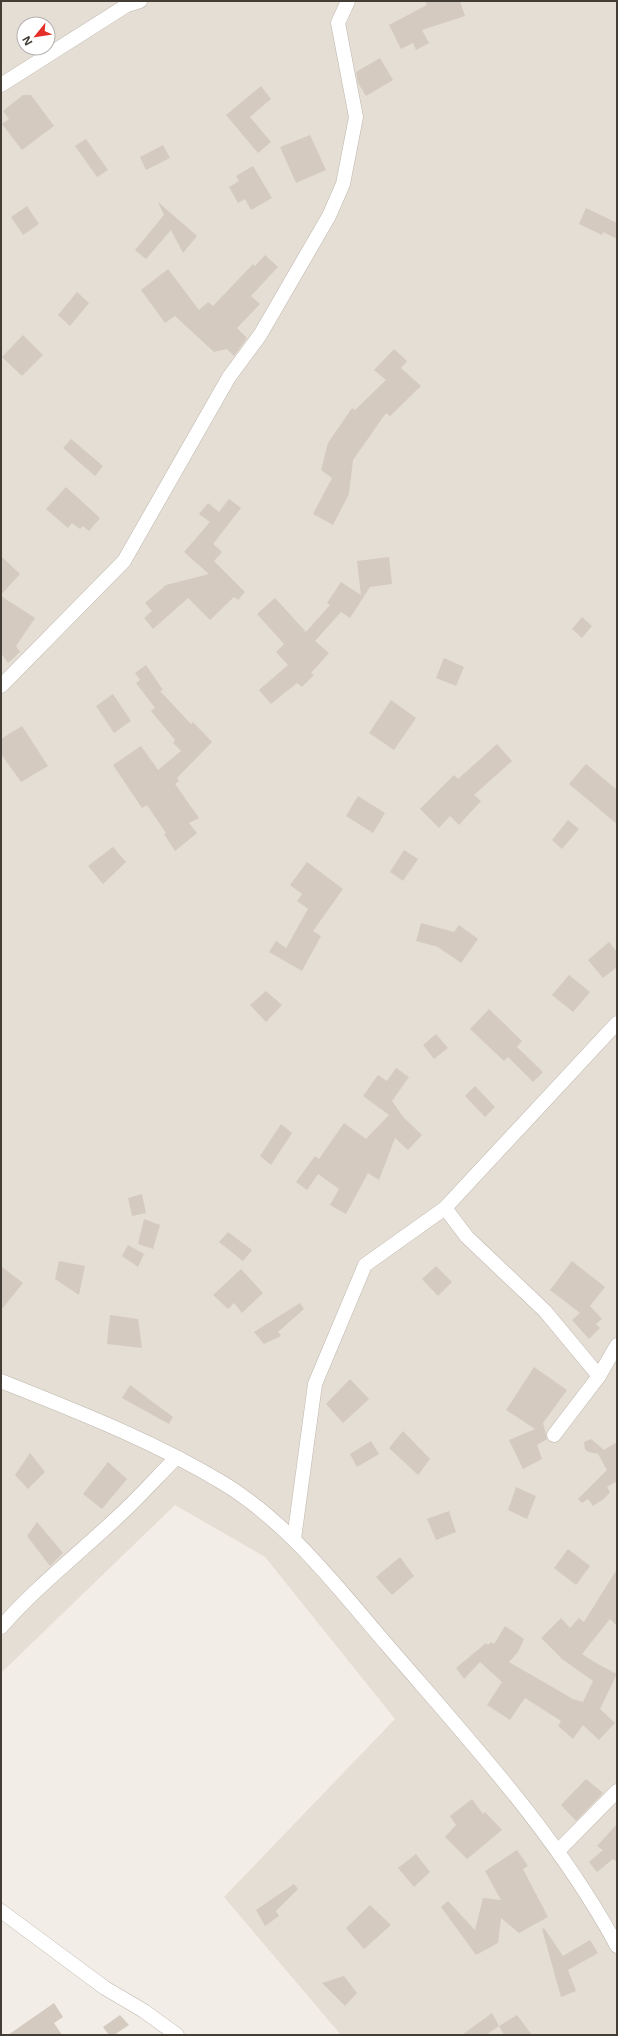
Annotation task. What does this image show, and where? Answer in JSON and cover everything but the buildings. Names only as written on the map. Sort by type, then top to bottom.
[{"type":"street","points":[[1,85],[127,5],[140,1]]},
{"type":"street","points":[[1,686],[124,561],[229,377],[260,335],[329,216],[343,184],[356,117],[338,23],[348,1]]},
{"type":"street","points":[[294,1539],[314,1384],[365,1265],[445,1208],[617,1023]]},
{"type":"street","points":[[445,1208],[467,1237],[545,1311],[599,1376]]},
{"type":"street","points":[[554,1435],[599,1376],[617,1345]]},
{"type":"street","points":[[1,1381],[105,1422],[224,1483],[257,1507],[294,1539],[443,1710],[558,1851],[603,1919],[617,1946]]},
{"type":"street","points":[[1,1627],[16,1610],[59,1569],[122,1513],[176,1458]]},
{"type":"street","points":[[558,1851],[617,1791]]},
{"type":"street","points":[[1,1911],[105,1988],[144,2011],[177,2035]]},
{"type":"shaded area","points":[[1,1],[617,1],[617,2035],[341,2035],[224,1897],[395,1719],[265,1557],[175,1505],[1,1673]]}]
